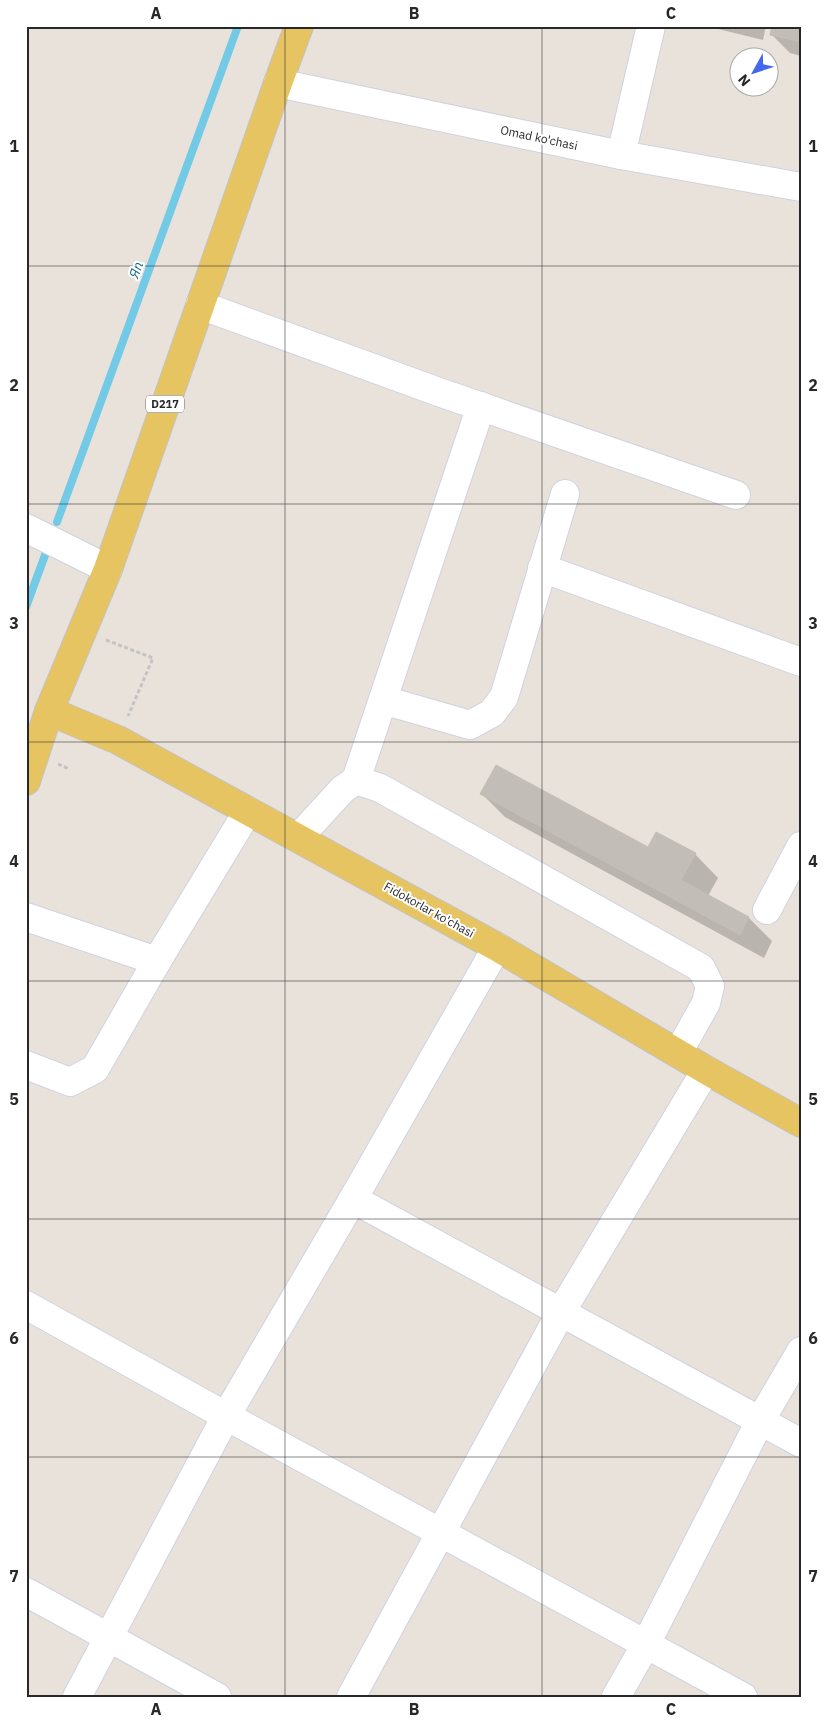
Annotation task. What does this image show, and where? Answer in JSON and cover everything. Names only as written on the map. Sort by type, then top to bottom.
[{"type":"main road","name":"D217","points":[[26,781],[49,711],[108,569],[299,26]]},
{"type":"main road","name":"Fidokorlar ko'chasi","points":[[49,711],[118,740],[497,947],[706,1070],[801,1123]]},
{"type":"street","points":[[621,155],[651,26]]},
{"type":"street","name":"Omad ko'chasi","points":[[278,82],[621,155],[801,186]]},
{"type":"street","points":[[200,305],[480,406],[736,495]]},
{"type":"street","points":[[298,838],[343,788],[356,780],[480,406]]},
{"type":"street","points":[[382,700],[470,725],[492,713],[504,697],[565,494]]},
{"type":"street","points":[[26,528],[108,569]]},
{"type":"street","points":[[542,568],[801,662]]},
{"type":"street","points":[[356,780],[380,788],[701,968],[710,986],[706,1003],[678,1053]]},
{"type":"street","points":[[26,1065],[70,1082],[96,1070],[157,961],[248,811]]},
{"type":"street","points":[[767,910],[801,846]]},
{"type":"street","points":[[26,917],[157,961]]},
{"type":"street","points":[[76,1697],[226,1416],[497,947]]},
{"type":"street","points":[[351,1697],[561,1312],[706,1070]]},
{"type":"street","points":[[353,1199],[801,1443]]},
{"type":"street","points":[[26,1305],[743,1697]]},
{"type":"street","points":[[616,1697],[646,1644],[760,1421],[801,1351]]},
{"type":"street","points":[[26,1592],[217,1697]]},
{"type":"path","points":[[81,632],[153,658],[118,740]]},
{"type":"building","points":[[772,26],[801,26],[801,42],[770,35]]},
{"type":"building","points":[[496,765],[648,847],[656,832],[696,853],[681,880],[749,917],[740,935],[480,794]]},
{"type":"waterway","name":"Яп","points":[[57,522],[238,26]]},
{"type":"waterway","name":"Яп","points":[[26,607],[48,547]]}]
